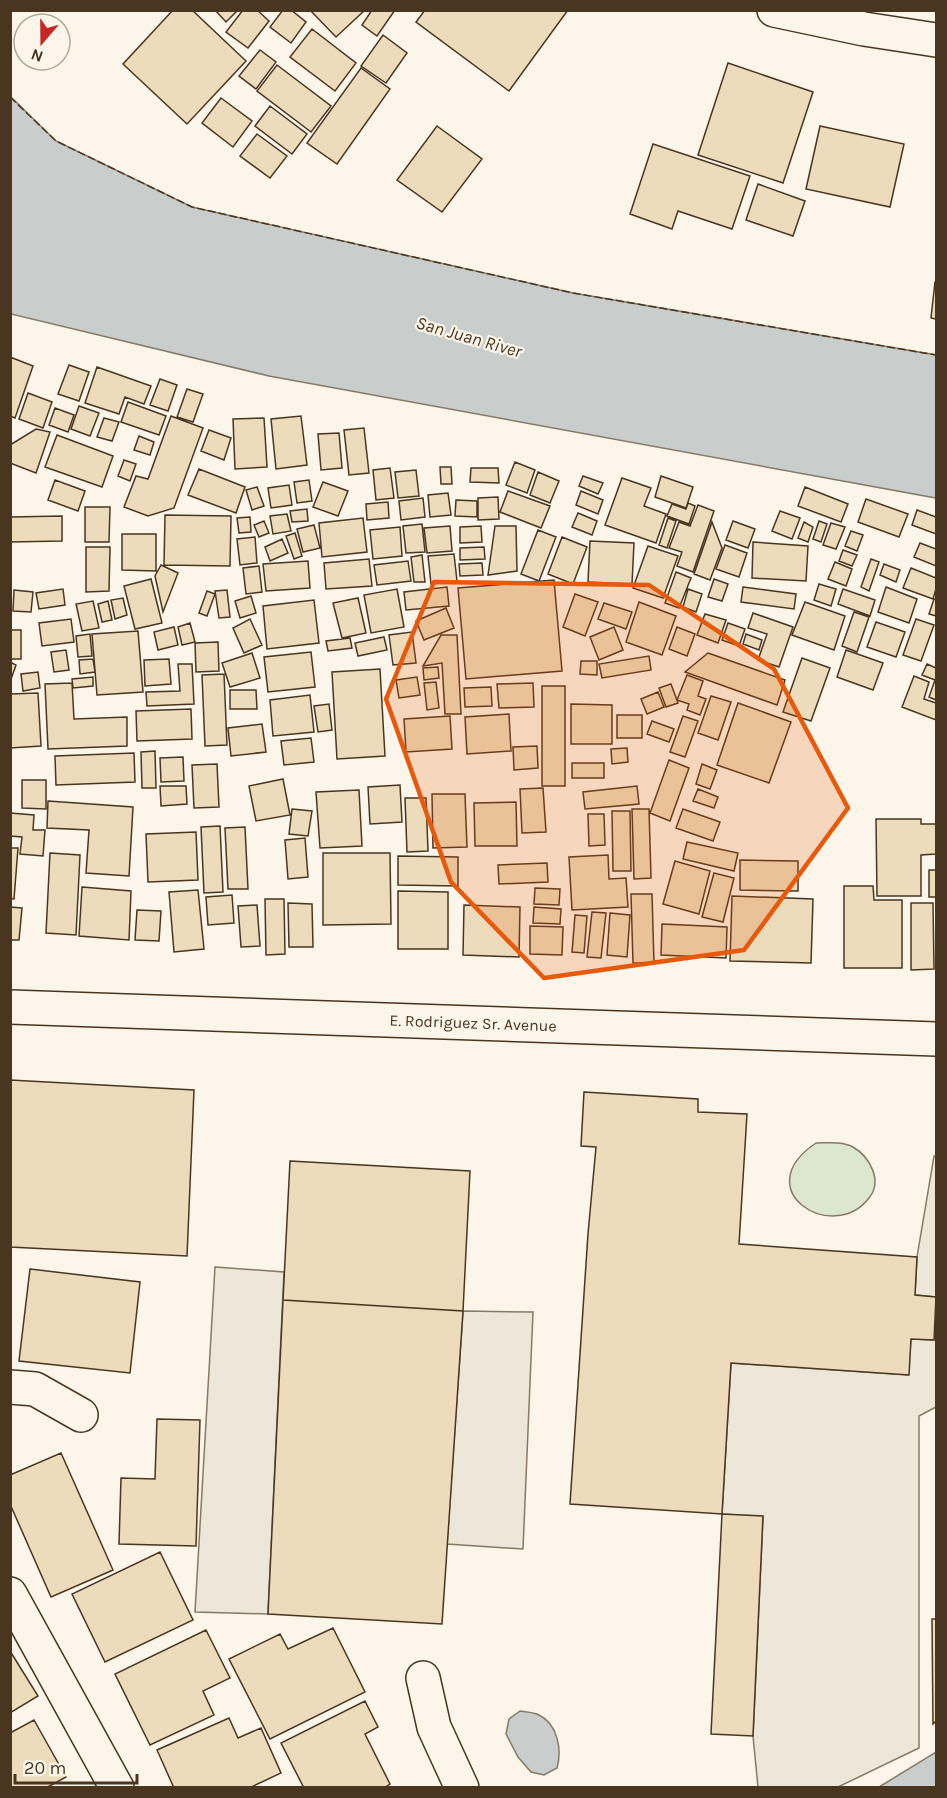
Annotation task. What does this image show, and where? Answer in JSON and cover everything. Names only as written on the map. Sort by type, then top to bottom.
[{"type":"main road","points":[[774,10],[864,29],[936,40]]},
{"type":"main road","name":"E. Rodriguez Sr. Avenue","points":[[10,1006],[936,1039]]},
{"type":"main road","points":[[10,1387],[35,1389],[81,1415]]},
{"type":"main road","points":[[10,1594],[117,1788]]},
{"type":"main road","points":[[423,1678],[434,1727],[462,1788]]},
{"type":"highlighted area","points":[[434,582],[649,585],[774,669],[848,808],[744,950],[544,978],[451,882],[386,699]]},
{"type":"green space","points":[[816,1143],[849,1145],[865,1157],[873,1170],[875,1184],[873,1191],[869,1198],[854,1211],[836,1216],[818,1214],[803,1206],[793,1193],[790,1178],[797,1161]]},
{"type":"shaded area","points":[[934,1156],[936,1156],[936,1297],[915,1295],[917,1257]]},
{"type":"shaded area","points":[[215,1267],[284,1272],[268,1614],[195,1612]]},
{"type":"shaded area","points":[[936,1304],[936,1407],[919,1416],[919,1748],[838,1787],[758,1787],[753,1736],[763,1517],[722,1514],[731,1363],[908,1375],[911,1339],[934,1340]]},
{"type":"shaded area","points":[[463,1311],[533,1312],[523,1549],[447,1544]]},
{"type":"water","name":"San Juan River","points":[[11,97],[56,141],[192,207],[573,293],[936,355],[936,498],[269,376],[11,314]]},
{"type":"water","points":[[520,1711],[539,1715],[545,1719],[551,1725],[557,1738],[559,1753],[557,1768],[544,1775],[531,1772],[518,1757],[506,1734],[509,1719]]},
{"type":"water","points":[[936,1752],[936,1787],[879,1787]]},
{"type":"building","points":[[173,10],[192,10],[246,61],[187,124],[123,64]]},
{"type":"building","points":[[215,10],[238,10],[226,22]]},
{"type":"building","points":[[243,10],[257,10],[269,21],[248,48],[226,32]]},
{"type":"building","points":[[283,10],[291,10],[306,22],[291,43],[270,27]]},
{"type":"building","points":[[310,10],[365,10],[336,37]]},
{"type":"building","points":[[372,10],[395,10],[377,36],[362,25]]},
{"type":"building","points":[[425,10],[568,10],[509,91],[416,22]]},
{"type":"building","points":[[312,29],[356,63],[335,91],[290,57]]},
{"type":"building","points":[[383,35],[407,53],[386,83],[361,66]]},
{"type":"building","points":[[260,50],[276,62],[256,89],[239,76]]},
{"type":"building","points":[[728,63],[813,92],[783,183],[698,155]]},
{"type":"building","points":[[277,65],[331,106],[311,132],[257,91]]},
{"type":"building","points":[[361,68],[390,89],[337,164],[307,143]]},
{"type":"building","points":[[221,98],[252,121],[233,147],[202,123]]},
{"type":"building","points":[[270,106],[307,134],[292,154],[255,126]]},
{"type":"building","points":[[437,126],[482,159],[442,212],[397,180]]},
{"type":"building","points":[[820,126],[904,144],[890,207],[806,189]]},
{"type":"building","points":[[257,134],[287,156],[270,178],[240,156]]},
{"type":"building","points":[[653,144],[750,176],[732,229],[678,211],[672,229],[630,214]]},
{"type":"building","points":[[758,184],[805,201],[793,236],[746,220]]},
{"type":"building","points":[[936,282],[936,319],[931,318]]},
{"type":"building","points":[[10,357],[33,366],[15,418],[10,416]]},
{"type":"building","points":[[69,365],[89,372],[79,401],[58,394]]},
{"type":"building","points":[[97,367],[151,386],[144,404],[125,397],[119,414],[85,403]]},
{"type":"building","points":[[160,379],[177,385],[168,411],[150,405]]},
{"type":"building","points":[[187,389],[203,394],[193,422],[177,417]]},
{"type":"building","points":[[28,393],[52,402],[43,428],[19,419]]},
{"type":"building","points":[[128,402],[166,416],[159,435],[121,422]]},
{"type":"building","points":[[79,406],[99,413],[90,436],[71,429]]},
{"type":"building","points":[[55,408],[74,415],[68,432],[49,425]]},
{"type":"building","points":[[171,416],[203,428],[174,508],[148,516],[124,507],[136,476],[148,479]]},
{"type":"building","points":[[301,416],[307,465],[276,469],[271,419]]},
{"type":"building","points":[[104,418],[119,422],[112,441],[97,437]]},
{"type":"building","points":[[264,418],[267,467],[235,469],[233,419]]},
{"type":"building","points":[[364,428],[369,473],[349,475],[344,430]]},
{"type":"building","points":[[36,429],[50,432],[36,473],[10,463],[10,445]]},
{"type":"building","points":[[209,430],[231,438],[224,460],[201,451]]},
{"type":"building","points":[[339,433],[342,468],[321,470],[318,434]]},
{"type":"building","points":[[57,435],[113,456],[102,487],[45,467]]},
{"type":"building","points":[[139,436],[154,442],[150,455],[134,450]]},
{"type":"building","points":[[124,460],[136,464],[130,481],[118,476]]},
{"type":"building","points":[[515,462],[535,470],[527,493],[506,485]]},
{"type":"building","points":[[440,467],[451,467],[452,484],[441,484]]},
{"type":"building","points":[[390,468],[394,498],[376,500],[373,470]]},
{"type":"building","points":[[471,468],[498,468],[499,483],[470,482]]},
{"type":"building","points":[[199,469],[245,487],[236,513],[188,495]]},
{"type":"building","points":[[416,470],[419,496],[398,498],[395,472]]},
{"type":"building","points":[[538,472],[559,481],[550,503],[530,495]]},
{"type":"building","points":[[583,476],[603,483],[598,494],[579,486]]},
{"type":"building","points":[[661,476],[693,487],[686,508],[655,497]]},
{"type":"building","points":[[622,478],[651,488],[644,506],[666,514],[656,543],[605,525]]},
{"type":"building","points":[[55,480],[85,491],[78,511],[48,500]]},
{"type":"building","points":[[309,480],[312,501],[297,503],[294,482]]},
{"type":"building","points":[[323,482],[348,491],[338,516],[313,507]]},
{"type":"building","points":[[289,485],[292,505],[271,508],[268,488]]},
{"type":"building","points":[[257,487],[264,506],[252,510],[246,490]]},
{"type":"building","points":[[805,487],[848,504],[841,522],[798,506]]},
{"type":"building","points":[[508,491],[550,506],[541,528],[500,512]]},
{"type":"building","points":[[581,491],[603,500],[598,514],[576,505]]},
{"type":"building","points":[[448,493],[451,515],[430,517],[428,495]]},
{"type":"building","points":[[498,497],[499,519],[478,520],[478,498]]},
{"type":"building","points":[[423,498],[425,517],[401,520],[399,501]]},
{"type":"building","points":[[866,499],[908,514],[899,537],[858,522]]},
{"type":"building","points":[[456,500],[477,501],[477,517],[455,516]]},
{"type":"building","points":[[388,502],[389,518],[367,520],[366,504]]},
{"type":"building","points":[[688,503],[695,506],[689,524],[667,516],[672,504],[686,509]]},
{"type":"building","points":[[698,505],[714,511],[693,572],[677,566],[682,552],[669,548],[679,522],[690,526]]},
{"type":"building","points":[[85,507],[110,507],[109,542],[85,542]]},
{"type":"building","points":[[307,509],[308,521],[292,522],[290,511]]},
{"type":"building","points":[[917,510],[936,517],[936,534],[912,525]]},
{"type":"building","points":[[780,511],[800,518],[792,539],[772,531]]},
{"type":"building","points":[[578,513],[597,521],[592,535],[572,527]]},
{"type":"building","points":[[287,514],[291,531],[273,534],[270,516]]},
{"type":"building","points":[[165,515],[231,516],[230,566],[164,565]]},
{"type":"building","points":[[62,516],[62,541],[10,542],[10,517]]},
{"type":"building","points":[[250,517],[251,532],[239,533],[237,518]]},
{"type":"building","points":[[363,518],[367,552],[322,557],[319,523]]},
{"type":"building","points":[[668,518],[676,521],[667,548],[659,545]]},
{"type":"building","points":[[264,521],[269,533],[259,537],[254,525]]},
{"type":"building","points":[[733,521],[755,529],[748,548],[726,540]]},
{"type":"building","points":[[819,521],[827,524],[821,542],[813,539]]},
{"type":"building","points":[[712,522],[722,548],[710,580],[694,574]]},
{"type":"building","points":[[804,522],[813,527],[808,542],[798,538]]},
{"type":"building","points":[[831,523],[845,527],[836,549],[823,545]]},
{"type":"building","points":[[422,524],[425,552],[406,553],[403,526]]},
{"type":"building","points":[[314,525],[320,548],[303,552],[297,529]]},
{"type":"building","points":[[450,526],[452,551],[427,553],[424,528]]},
{"type":"building","points":[[481,526],[482,542],[460,543],[460,527]]},
{"type":"building","points":[[495,526],[516,526],[517,571],[488,575]]},
{"type":"building","points":[[400,527],[402,556],[373,559],[370,530]]},
{"type":"building","points":[[538,530],[556,537],[539,581],[521,574]]},
{"type":"building","points":[[851,531],[863,535],[857,551],[845,546]]},
{"type":"building","points":[[295,533],[302,556],[294,559],[286,536]]},
{"type":"building","points":[[122,534],[156,534],[156,571],[122,570]]},
{"type":"building","points":[[255,537],[257,563],[240,565],[237,539]]},
{"type":"building","points":[[562,537],[587,547],[573,584],[548,574]]},
{"type":"building","points":[[282,539],[288,553],[270,561],[265,547]]},
{"type":"building","points":[[590,541],[634,543],[632,584],[588,582]]},
{"type":"building","points":[[753,542],[808,546],[806,581],[752,578]]},
{"type":"building","points":[[920,543],[936,549],[936,566],[914,557]]},
{"type":"building","points":[[725,545],[747,553],[739,577],[716,569]]},
{"type":"building","points":[[648,546],[678,556],[663,598],[633,588]]},
{"type":"building","points":[[86,547],[110,547],[109,591],[86,592]]},
{"type":"building","points":[[484,547],[485,559],[460,560],[460,548]]},
{"type":"building","points":[[843,550],[857,555],[852,566],[839,561]]},
{"type":"building","points":[[454,554],[457,581],[431,584],[428,556]]},
{"type":"building","points":[[422,555],[425,582],[414,582],[411,557]]},
{"type":"building","points":[[369,559],[372,586],[326,589],[324,563]]},
{"type":"building","points":[[871,559],[879,562],[869,591],[861,587]]},
{"type":"building","points":[[308,561],[310,588],[266,591],[263,564]]},
{"type":"building","points":[[408,561],[411,581],[377,585],[374,565]]},
{"type":"building","points":[[835,562],[852,569],[846,586],[828,579]]},
{"type":"building","points":[[482,563],[483,575],[460,576],[459,564]]},
{"type":"building","points":[[884,564],[900,570],[896,582],[880,575]]},
{"type":"building","points":[[161,565],[178,573],[163,612],[155,576]]},
{"type":"building","points":[[259,566],[262,592],[246,594],[243,568]]},
{"type":"building","points":[[911,568],[936,578],[933,599],[903,588]]},
{"type":"building","points":[[676,572],[691,578],[679,608],[665,603]]},
{"type":"building","points":[[151,579],[162,623],[135,629],[124,586]]},
{"type":"building","points":[[714,579],[728,584],[722,601],[708,597]]},
{"type":"building","points":[[554,580],[562,671],[466,679],[458,588]]},
{"type":"building","points":[[819,584],[836,589],[831,606],[814,600]]},
{"type":"building","points":[[447,587],[449,606],[406,610],[404,592]]},
{"type":"building","points":[[743,587],[796,594],[794,609],[741,602]]},
{"type":"building","points":[[886,587],[917,599],[909,623],[878,612]]},
{"type":"building","points":[[63,589],[65,605],[39,609],[36,593]]},
{"type":"building","points":[[397,589],[404,627],[371,633],[364,595]]},
{"type":"building","points":[[688,589],[702,594],[696,612],[683,607]]},
{"type":"building","points":[[843,589],[875,600],[870,616],[838,604]]},
{"type":"building","points":[[14,590],[33,592],[31,612],[13,611]]},
{"type":"building","points":[[227,590],[230,617],[219,618],[215,591]]},
{"type":"building","points":[[207,591],[215,594],[207,616],[199,613]]},
{"type":"building","points":[[575,594],[598,602],[585,636],[563,627]]},
{"type":"building","points":[[251,596],[256,613],[240,618],[235,601]]},
{"type":"building","points":[[123,598],[127,615],[115,619],[111,600]]},
{"type":"building","points":[[358,598],[366,633],[342,638],[333,603]]},
{"type":"building","points":[[934,599],[936,599],[936,616],[929,614]]},
{"type":"building","points":[[314,600],[319,643],[267,649],[263,606]]},
{"type":"building","points":[[93,601],[99,628],[82,631],[76,604]]},
{"type":"building","points":[[108,601],[112,620],[102,622],[98,604]]},
{"type":"building","points":[[639,602],[676,616],[662,655],[626,642]]},
{"type":"building","points":[[805,602],[845,616],[834,650],[792,635]]},
{"type":"building","points":[[604,603],[632,612],[626,629],[598,619]]},
{"type":"building","points":[[446,608],[454,628],[424,640],[416,621]]},
{"type":"building","points":[[854,612],[869,617],[857,652],[842,646]]},
{"type":"building","points":[[753,613],[793,627],[779,667],[758,660],[767,634],[748,628]]},
{"type":"building","points":[[705,614],[726,620],[718,643],[697,635]]},
{"type":"building","points":[[71,619],[74,642],[42,646],[39,623]]},
{"type":"building","points":[[250,619],[262,645],[244,653],[233,628]]},
{"type":"building","points":[[916,619],[934,625],[921,661],[903,655]]},
{"type":"building","points":[[876,622],[905,632],[896,657],[867,647]]},
{"type":"building","points":[[190,623],[195,642],[182,645],[178,627]]},
{"type":"building","points":[[728,623],[745,629],[739,646],[722,640]]},
{"type":"building","points":[[174,627],[178,645],[158,650],[154,632]]},
{"type":"building","points":[[614,627],[623,650],[599,660],[590,637]]},
{"type":"building","points":[[677,627],[695,634],[687,656],[669,649]]},
{"type":"building","points":[[10,630],[21,630],[21,659],[10,659]]},
{"type":"building","points":[[138,631],[143,692],[97,695],[92,634]]},
{"type":"building","points":[[412,632],[416,663],[393,665],[389,635]]},
{"type":"building","points":[[90,634],[92,656],[78,657],[76,636]]},
{"type":"building","points":[[746,634],[762,640],[759,650],[743,644]]},
{"type":"building","points":[[441,635],[457,635],[461,714],[445,714],[442,663],[423,666]]},
{"type":"building","points":[[384,637],[387,650],[358,656],[355,643]]},
{"type":"building","points":[[350,638],[352,648],[328,651],[326,641]]},
{"type":"building","points":[[218,642],[219,671],[196,672],[195,643]]},
{"type":"building","points":[[66,650],[69,670],[54,672],[51,652]]},
{"type":"building","points":[[846,650],[883,663],[873,690],[837,677]]},
{"type":"building","points":[[311,652],[315,687],[268,692],[264,657]]},
{"type":"building","points":[[252,653],[260,678],[230,687],[222,663]]},
{"type":"building","points":[[708,653],[785,680],[777,705],[685,672]]},
{"type":"building","points":[[649,656],[651,670],[602,678],[599,664]]},
{"type":"building","points":[[802,658],[830,668],[811,721],[783,712]]},
{"type":"building","points":[[93,659],[95,672],[80,674],[79,660]]},
{"type":"building","points":[[169,659],[171,684],[145,686],[144,660]]},
{"type":"building","points":[[581,661],[597,661],[597,675],[580,674]]},
{"type":"building","points":[[10,662],[16,665],[10,682]]},
{"type":"building","points":[[178,664],[192,664],[194,704],[147,706],[146,692],[180,691]]},
{"type":"building","points":[[927,664],[936,668],[936,700],[929,697],[935,680],[922,675]]},
{"type":"building","points":[[438,667],[439,678],[424,680],[423,668]]},
{"type":"building","points":[[380,669],[385,756],[337,759],[332,672]]},
{"type":"building","points":[[38,672],[40,688],[23,691],[21,674]]},
{"type":"building","points":[[224,674],[227,745],[205,746],[202,675]]},
{"type":"building","points":[[687,675],[703,681],[698,696],[706,699],[700,715],[687,710],[689,704],[677,700]]},
{"type":"building","points":[[914,676],[929,682],[924,699],[936,703],[936,720],[902,707]]},
{"type":"building","points":[[93,677],[93,686],[73,688],[72,679]]},
{"type":"building","points":[[417,677],[420,695],[399,698],[396,680]]},
{"type":"building","points":[[436,682],[439,708],[427,710],[424,683]]},
{"type":"building","points":[[72,683],[74,719],[127,717],[127,746],[48,749],[45,684]]},
{"type":"building","points":[[533,683],[534,707],[499,708],[497,684]]},
{"type":"building","points":[[671,684],[678,703],[666,707],[659,688]]},
{"type":"building","points":[[542,686],[565,686],[565,786],[542,786]]},
{"type":"building","points":[[491,687],[492,706],[465,707],[464,688]]},
{"type":"building","points":[[230,690],[256,690],[257,709],[230,709]]},
{"type":"building","points":[[658,692],[664,707],[647,714],[641,699]]},
{"type":"building","points":[[38,693],[41,746],[10,748],[10,694]]},
{"type":"building","points":[[310,695],[314,732],[273,736],[270,700]]},
{"type":"building","points":[[711,696],[731,702],[718,740],[698,733]]},
{"type":"building","points":[[738,703],[791,722],[769,783],[717,765]]},
{"type":"building","points":[[329,704],[332,730],[318,732],[314,706]]},
{"type":"building","points":[[571,704],[612,705],[612,744],[571,744]]},
{"type":"building","points":[[191,709],[192,739],[137,741],[136,711]]},
{"type":"building","points":[[509,714],[511,751],[467,754],[465,717]]},
{"type":"building","points":[[617,715],[642,715],[642,738],[617,738]]},
{"type":"building","points":[[450,716],[452,749],[406,752],[404,719]]},
{"type":"building","points":[[683,716],[698,721],[685,757],[670,752]]},
{"type":"building","points":[[652,721],[674,729],[669,742],[647,734]]},
{"type":"building","points":[[262,724],[266,752],[231,756],[228,728]]},
{"type":"building","points":[[311,738],[314,762],[284,765],[281,741]]},
{"type":"building","points":[[537,746],[538,768],[514,770],[513,747]]},
{"type":"building","points":[[627,748],[628,762],[612,764],[611,749]]},
{"type":"building","points":[[155,751],[156,788],[142,788],[141,752]]},
{"type":"building","points":[[134,753],[135,782],[56,785],[55,756]]},
{"type":"building","points":[[183,757],[184,781],[161,782],[160,758]]},
{"type":"building","points":[[669,760],[689,768],[670,821],[650,813]]},
{"type":"building","points":[[572,763],[604,763],[604,778],[572,778]]},
{"type":"building","points":[[217,764],[219,807],[194,808],[192,765]]},
{"type":"building","points":[[702,764],[717,770],[710,789],[696,784]]},
{"type":"building","points":[[283,779],[290,815],[256,821],[249,786]]},
{"type":"building","points":[[22,780],[46,780],[46,809],[22,808]]},
{"type":"building","points":[[400,785],[402,822],[370,824],[368,787]]},
{"type":"building","points":[[160,786],[186,786],[187,804],[161,806]]},
{"type":"building","points":[[637,786],[639,804],[585,809],[583,792]]},
{"type":"building","points":[[543,788],[546,832],[522,833],[520,789]]},
{"type":"building","points":[[698,789],[718,797],[714,808],[693,801]]},
{"type":"building","points":[[359,790],[362,846],[320,848],[316,792]]},
{"type":"building","points":[[432,794],[465,794],[467,847],[433,848]]},
{"type":"building","points":[[405,798],[426,798],[428,851],[407,852]]},
{"type":"building","points":[[48,801],[133,807],[129,876],[86,873],[89,830],[47,828]]},
{"type":"building","points":[[516,802],[517,846],[475,846],[474,803]]},
{"type":"building","points":[[292,809],[312,811],[308,836],[289,834]]},
{"type":"building","points":[[632,809],[649,809],[651,878],[634,879]]},
{"type":"building","points":[[683,809],[720,822],[713,841],[676,828]]},
{"type":"building","points":[[612,811],[630,811],[631,871],[613,871]]},
{"type":"building","points":[[10,813],[34,815],[33,830],[45,830],[43,856],[20,854],[22,837],[10,836]]},
{"type":"building","points":[[588,814],[604,814],[605,845],[589,846]]},
{"type":"building","points":[[876,819],[921,819],[921,824],[936,824],[936,854],[921,855],[921,896],[877,896]]},
{"type":"building","points":[[220,826],[223,892],[204,893],[201,827]]},
{"type":"building","points":[[245,827],[248,889],[228,889],[225,828]]},
{"type":"building","points":[[196,832],[198,880],[148,882],[146,834]]},
{"type":"building","points":[[305,838],[308,877],[288,879],[285,840]]},
{"type":"building","points":[[687,842],[738,853],[734,871],[683,859]]},
{"type":"building","points":[[10,848],[18,848],[14,899],[10,898]]},
{"type":"building","points":[[50,853],[80,855],[76,935],[46,933]]},
{"type":"building","points":[[323,853],[390,853],[391,924],[323,925]]},
{"type":"building","points":[[608,855],[609,879],[626,878],[628,907],[572,910],[569,857]]},
{"type":"building","points":[[398,856],[458,857],[458,886],[398,885]]},
{"type":"building","points":[[740,860],[798,861],[798,891],[740,890]]},
{"type":"building","points":[[675,861],[710,871],[699,914],[663,904]]},
{"type":"building","points":[[547,863],[548,882],[499,884],[498,865]]},
{"type":"building","points":[[929,870],[936,870],[936,897],[929,897]]},
{"type":"building","points":[[714,873],[734,878],[723,922],[702,917]]},
{"type":"building","points":[[844,886],[873,886],[874,900],[902,900],[902,968],[844,968]]},
{"type":"building","points":[[82,887],[131,891],[129,940],[79,936]]},
{"type":"building","points":[[535,888],[560,889],[559,905],[534,904]]},
{"type":"building","points":[[198,890],[204,949],[174,952],[169,892]]},
{"type":"building","points":[[398,891],[448,892],[448,949],[398,949]]},
{"type":"building","points":[[631,894],[652,894],[654,963],[633,963]]},
{"type":"building","points":[[232,895],[234,923],[208,925],[206,897]]},
{"type":"building","points":[[732,896],[813,899],[811,963],[730,961]]},
{"type":"building","points":[[265,899],[284,899],[285,954],[266,955]]},
{"type":"building","points":[[288,903],[312,904],[313,947],[289,947]]},
{"type":"building","points":[[911,903],[933,903],[934,969],[911,970]]},
{"type":"building","points":[[257,905],[260,946],[241,947],[238,906]]},
{"type":"building","points":[[464,905],[520,907],[519,957],[463,955]]},
{"type":"building","points":[[10,907],[22,908],[19,940],[10,940]]},
{"type":"building","points":[[534,907],[561,909],[560,924],[533,923]]},
{"type":"building","points":[[137,910],[161,911],[159,941],[135,940]]},
{"type":"building","points":[[592,912],[606,913],[601,958],[587,957]]},
{"type":"building","points":[[610,913],[630,915],[627,957],[607,955]]},
{"type":"building","points":[[575,915],[587,916],[584,953],[572,952]]},
{"type":"building","points":[[662,924],[727,927],[726,958],[661,955]]},
{"type":"building","points":[[530,926],[563,927],[562,955],[530,954]]},
{"type":"building","points":[[10,1080],[194,1090],[187,1256],[10,1247]]},
{"type":"building","points":[[584,1092],[698,1099],[698,1112],[747,1114],[739,1244],[917,1257],[915,1295],[936,1297],[934,1340],[911,1339],[909,1375],[731,1363],[722,1514],[570,1504],[596,1147],[581,1146]]},
{"type":"building","points":[[290,1161],[470,1171],[463,1311],[283,1300]]},
{"type":"building","points":[[30,1269],[140,1282],[130,1373],[19,1361]]},
{"type":"building","points":[[283,1300],[463,1311],[442,1624],[268,1614]]},
{"type":"building","points":[[157,1419],[200,1420],[196,1546],[119,1544],[121,1478],[155,1479]]},
{"type":"building","points":[[61,1453],[113,1570],[51,1597],[10,1504],[10,1475]]},
{"type":"building","points":[[722,1514],[763,1516],[753,1736],[711,1734]]},
{"type":"building","points":[[160,1552],[193,1620],[105,1662],[72,1594]]},
{"type":"building","points":[[932,1619],[936,1619],[936,1721],[933,1724]]},
{"type":"building","points":[[333,1628],[365,1692],[270,1739],[229,1659],[280,1634],[288,1649]]},
{"type":"building","points":[[206,1630],[230,1678],[203,1691],[214,1715],[150,1745],[115,1674]]},
{"type":"building","points":[[10,1651],[38,1696],[10,1713]]},
{"type":"building","points":[[365,1701],[378,1727],[365,1734],[390,1784],[384,1788],[304,1788],[281,1743]]},
{"type":"building","points":[[229,1718],[238,1738],[261,1728],[281,1773],[249,1788],[174,1788],[157,1750]]},
{"type":"building","points":[[34,1720],[66,1777],[46,1788],[10,1788],[10,1733]]},
{"type":"fence","points":[[10,97],[56,141],[192,207],[573,293],[936,355]]}]
